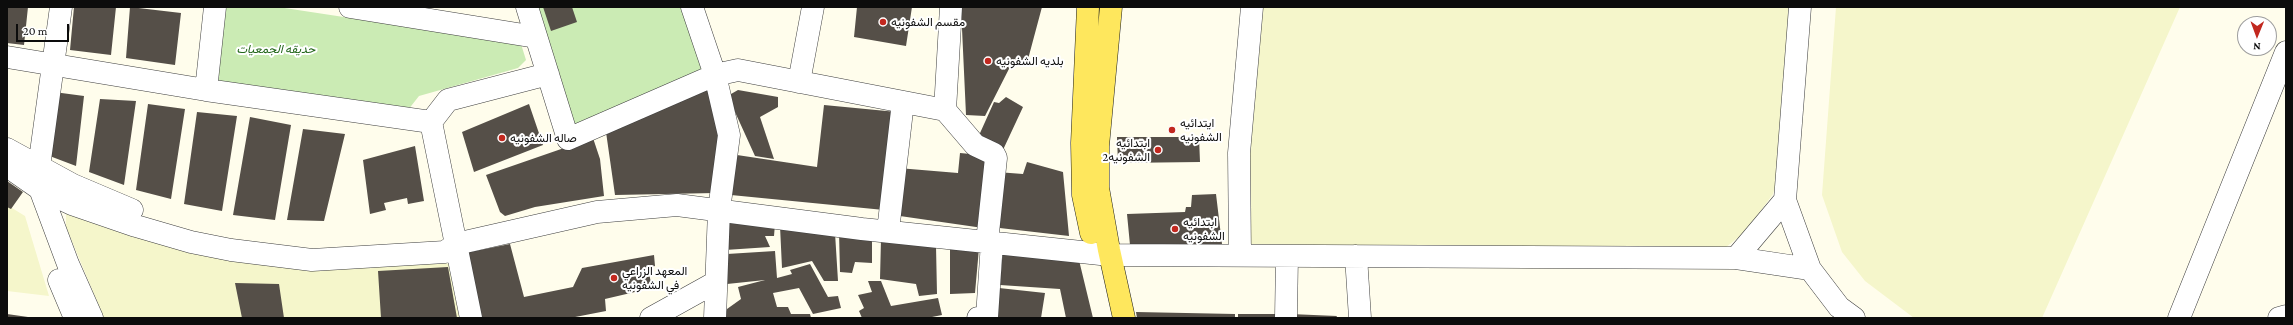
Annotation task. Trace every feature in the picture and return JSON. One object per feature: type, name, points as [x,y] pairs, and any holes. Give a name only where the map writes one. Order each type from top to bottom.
[{"type":"main road","points":[[1088,7],[1082,143],[1083,195],[1124,318]]},
{"type":"main road","points":[[1110,318],[1098,188],[1099,139],[1111,7]]},
{"type":"street","points":[[39,167],[61,7]]},
{"type":"street","points":[[206,90],[215,7]]},
{"type":"street","points":[[350,7],[536,37]]},
{"type":"street","points":[[527,7],[568,139],[715,75],[738,70],[944,110],[975,145],[994,154],[996,158],[989,242],[988,317],[980,318]]},
{"type":"street","points":[[692,7],[715,75],[729,135],[719,210],[714,318]]},
{"type":"street","points":[[799,82],[813,7]]},
{"type":"street","points":[[944,110],[951,7]]},
{"type":"street","points":[[1240,255],[1239,153],[1252,7]]},
{"type":"street","points":[[1800,7],[1785,200],[1810,269],[1839,307],[1854,318]]},
{"type":"street","points":[[2179,318],[2286,52]]},
{"type":"street","points":[[7,57],[206,90],[431,122]]},
{"type":"street","points":[[471,318],[431,122],[448,100],[548,74]]},
{"type":"street","points":[[888,232],[903,102]]},
{"type":"street","points":[[7,149],[73,185],[126,208],[164,221],[199,229],[245,237],[321,245],[441,238],[456,244]]},
{"type":"street","points":[[7,166],[40,189],[72,204],[150,230],[231,250],[312,260],[445,252],[456,244],[597,212],[677,205],[888,232],[1103,254],[1736,258],[1810,269]]},
{"type":"street","points":[[40,189],[53,267],[75,318]]},
{"type":"street","points":[[40,189],[68,264],[92,318]]},
{"type":"street","points":[[1736,258],[1785,200]]},
{"type":"street","points":[[1286,318],[1287,256]]},
{"type":"street","points":[[1356,256],[1360,318]]},
{"type":"street","points":[[651,318],[716,282]]},
{"type":"street","points":[[2279,318],[2286,316]]},
{"type":"green space","name":"حديقه الجمعيات","points":[[227,7],[278,7],[521,44],[526,60],[518,68],[419,96],[408,110],[227,85],[218,80],[224,14]]},
{"type":"green space","points":[[534,7],[681,7],[703,73],[573,130]]},
{"type":"green space","points":[[1261,7],[1790,7],[1779,172],[1773,194],[1746,231],[1725,248],[1247,249],[1251,112]]},
{"type":"green space","points":[[1836,7],[2180,7],[2042,318],[1914,318],[1865,281],[1842,252],[1822,195]]},
{"type":"green space","points":[[7,205],[25,216],[49,296],[7,291]]},
{"type":"green space","points":[[72,212],[135,232],[451,264],[463,318],[104,318],[66,227],[66,214]]},
{"type":"building","points":[[7,7],[28,7],[24,45],[7,43]]},
{"type":"building","points":[[74,7],[116,7],[111,55],[70,50]]},
{"type":"building","points":[[130,7],[181,13],[175,65],[126,58]]},
{"type":"building","points":[[543,7],[572,7],[577,22],[551,31]]},
{"type":"building","name":"مقسم الشفونيه","points":[[857,7],[912,7],[906,46],[854,37]]},
{"type":"building","name":"بلديه الشفونيه","points":[[961,7],[1042,7],[1027,63],[1014,59],[985,116],[966,115]]},
{"type":"building","points":[[711,87],[720,123],[715,193],[615,195],[606,132]]},
{"type":"building","points":[[738,90],[778,97],[778,107],[760,117],[774,159],[755,156],[730,101],[731,94]]},
{"type":"building","points":[[54,92],[84,96],[76,166],[47,155]]},
{"type":"building","points":[[1006,97],[1023,107],[1002,152],[976,142],[994,102],[999,103]]},
{"type":"building","points":[[100,99],[136,101],[124,185],[89,172]]},
{"type":"building","points":[[148,104],[185,109],[171,199],[136,190]]},
{"type":"building","name":"صاله الشفونيه","points":[[529,104],[543,145],[474,172],[462,132]]},
{"type":"building","points":[[824,105],[897,112],[884,210],[731,195],[737,155],[817,167]]},
{"type":"building","points":[[197,112],[237,116],[222,211],[184,204]]},
{"type":"building","points":[[250,117],[291,125],[275,220],[233,215]]},
{"type":"building","points":[[303,129],[345,134],[324,221],[287,220]]},
{"type":"building","name":"ابتدائيه الشفونيه2","points":[[1117,137],[1199,137],[1200,162],[1118,163]]},
{"type":"building","points":[[593,138],[600,159],[604,196],[535,207],[505,216],[500,212],[486,175]]},
{"type":"building","points":[[415,146],[424,201],[408,204],[407,198],[384,203],[386,210],[370,214],[363,160]]},
{"type":"building","points":[[960,153],[992,156],[983,228],[893,215],[898,168],[958,173]]},
{"type":"building","points":[[1027,162],[1063,172],[1069,236],[991,227],[997,172],[1023,174]]},
{"type":"building","points":[[7,181],[23,192],[11,209],[7,207]]},
{"type":"building","name":"ابتدائيه الشفونيه","points":[[1216,194],[1222,244],[1130,245],[1127,214],[1185,212],[1186,207],[1191,207],[1192,195]]},
{"type":"building","points":[[725,218],[775,224],[774,236],[765,236],[770,247],[725,250]]},
{"type":"building","points":[[780,226],[835,233],[838,281],[824,281],[812,261],[782,268]]},
{"type":"building","points":[[839,232],[872,237],[872,263],[855,262],[852,273],[840,272]]},
{"type":"building","points":[[881,239],[936,246],[937,294],[919,296],[916,284],[880,279]]},
{"type":"building","name":"المعهد الزراعي في الشفونيه","points":[[510,244],[524,297],[573,287],[582,268],[654,255],[655,266],[648,268],[652,288],[605,299],[606,311],[570,318],[481,318],[465,253]]},
{"type":"building","points":[[979,248],[975,293],[950,294],[950,249]]},
{"type":"building","points":[[1003,248],[1078,256],[1093,318],[1066,318],[1060,289],[1000,285]]},
{"type":"building","points":[[775,251],[777,278],[792,274],[790,270],[810,264],[828,297],[838,296],[841,308],[813,314],[799,288],[773,293],[777,307],[788,307],[791,314],[810,314],[811,318],[722,318],[727,309],[741,299],[738,287],[765,280],[727,284],[727,254]]},
{"type":"building","points":[[448,267],[457,318],[381,318],[378,271]]},
{"type":"building","points":[[868,281],[881,281],[891,306],[938,298],[942,315],[927,318],[862,318],[859,311],[864,308],[858,295],[872,292]]},
{"type":"building","points":[[235,283],[279,284],[284,318],[242,318]]},
{"type":"building","points":[[999,288],[1045,293],[1041,318],[995,318]]},
{"type":"building","points":[[1136,312],[1235,314],[1235,318],[1137,318]]},
{"type":"building","points":[[7,314],[28,317],[28,318],[7,318]]},
{"type":"building","points":[[1238,314],[1277,314],[1277,318],[1238,318]]},
{"type":"building","points":[[1290,314],[1337,316],[1336,318],[1290,318]]},
{"type":"place","name":"مقسم الشفونيه","points":[[883,22]]},
{"type":"place","name":"بلديه الشفونيه","points":[[988,61]]},
{"type":"place","name":"ايتدائيه الشفونيه","points":[[1172,130]]},
{"type":"place","name":"صاله الشفونيه","points":[[502,138]]},
{"type":"place","name":"ابتدائيه الشفونيه2","points":[[1158,150]]},
{"type":"place","name":"ابتدائيه الشفونيه","points":[[1175,229]]},
{"type":"place","name":"المعهد الزراعي في الشفونيه","points":[[614,278]]}]
